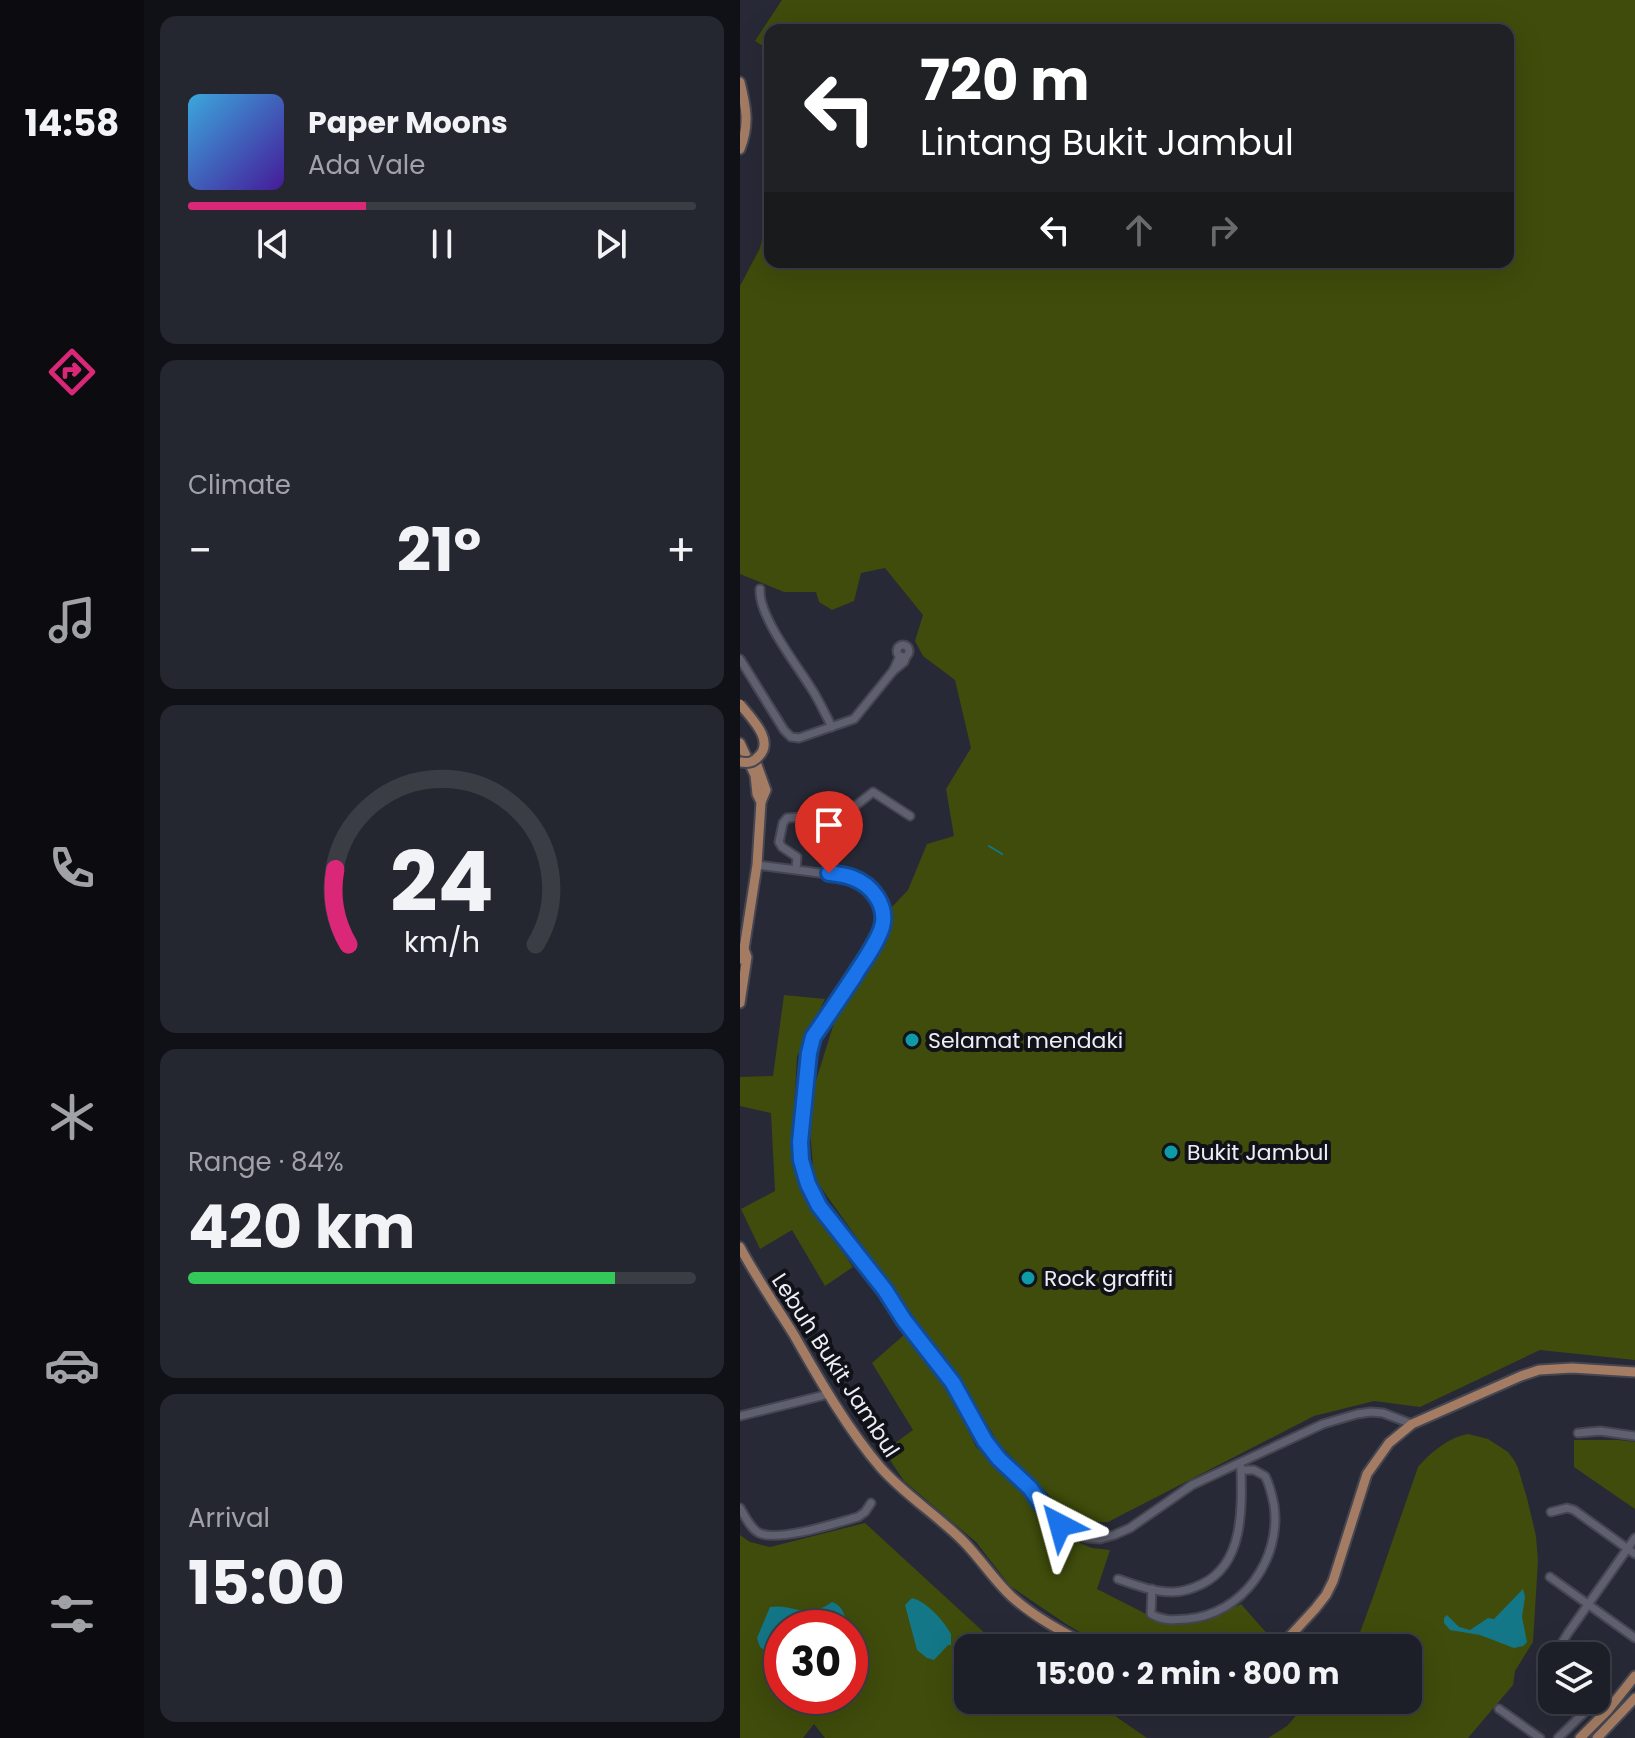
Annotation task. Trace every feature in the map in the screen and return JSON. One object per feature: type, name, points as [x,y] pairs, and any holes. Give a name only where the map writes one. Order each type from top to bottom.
[{"type":"main road","points":[[740,82],[747,107],[740,149]]},
{"type":"main road","points":[[740,704],[758,727],[765,743],[758,758],[749,763],[740,762]]},
{"type":"main road","points":[[740,733],[756,760],[766,790],[761,802],[757,865],[742,954],[747,957],[740,1003]]},
{"type":"main road","points":[[740,743],[755,775],[761,802]]},
{"type":"main road","name":"Lebuh Bukit Jambul","points":[[740,1247],[829,1394],[881,1469],[968,1545],[1012,1597],[1069,1634]]},
{"type":"main road","points":[[1291,1634],[1326,1595],[1333,1581],[1373,1464],[1389,1443],[1412,1424],[1539,1370],[1572,1368],[1635,1372]]},
{"type":"main road","points":[[1610,1707],[1635,1676]]},
{"type":"main road","points":[[1597,1738],[1635,1699],[1635,1690]]},
{"type":"main road","points":[[1610,1709],[1635,1699]]},
{"type":"main road","points":[[1619,1717],[1635,1711]]},
{"type":"main road","points":[[1580,1738],[1604,1714]]},
{"type":"street","points":[[760,589],[760,597],[775,632],[813,690],[832,727]]},
{"type":"street","points":[[740,659],[784,730],[791,737],[799,738],[850,722],[858,716],[893,671],[904,662],[903,656]]},
{"type":"street","points":[[796,869],[797,857],[779,842],[787,818],[835,815],[849,811],[873,792],[910,816]]},
{"type":"street","points":[[757,865],[851,877],[864,884],[878,899],[884,917],[878,936],[813,1037],[805,1080],[801,1160],[819,1206],[953,1383],[985,1441],[1060,1525],[1073,1534],[1100,1539],[1130,1528],[1192,1485],[1241,1467],[1323,1424],[1357,1414],[1383,1413],[1412,1424]]},
{"type":"street","points":[[740,1416],[829,1394]]},
{"type":"street","points":[[1578,1433],[1600,1431],[1635,1436]]},
{"type":"street","points":[[1118,1579],[1171,1592],[1189,1590],[1209,1581],[1228,1562],[1237,1538],[1241,1511],[1241,1467]]},
{"type":"street","points":[[1152,1589],[1151,1614],[1167,1621],[1195,1619],[1239,1598],[1259,1575],[1273,1538],[1275,1512],[1272,1493],[1265,1476],[1241,1467]]},
{"type":"street","points":[[740,1508],[752,1527],[760,1533],[784,1536],[858,1517],[871,1503]]},
{"type":"street","points":[[1551,1512],[1567,1508],[1574,1510],[1635,1554]]},
{"type":"street","points":[[1563,1642],[1635,1538]]},
{"type":"street","points":[[1550,1577],[1635,1638]]},
{"type":"street","points":[[1499,1709],[1540,1738]]},
{"type":"street","points":[[1558,1738],[1583,1714]]},
{"type":"green space","points":[[782,0],[1635,0],[1635,1360],[1540,1350],[1420,1407],[1374,1401],[1314,1416],[1108,1522],[1070,1522],[1047,1493],[999,1444],[968,1393],[814,1178],[808,1106],[834,1023],[882,949],[892,907],[908,890],[927,844],[954,836],[946,789],[971,748],[955,680],[923,656],[915,641],[923,615],[885,568],[861,573],[854,601],[832,610],[819,602],[816,592],[784,592],[740,574],[740,286],[760,248],[764,232],[764,268],[1514,268],[1514,24],[766,24]]},
{"type":"green space","points":[[764,27],[764,46],[755,41]]},
{"type":"green space","points":[[784,995],[825,999],[797,1057],[791,1160],[802,1191],[853,1267],[825,1286],[792,1230],[760,1249],[741,1209],[775,1191],[771,1113],[740,1106],[740,1077],[773,1076]]},
{"type":"green space","points":[[905,1334],[951,1393],[976,1447],[1020,1488],[1057,1533],[1092,1548],[1110,1550],[1097,1589],[1166,1624],[1207,1621],[1241,1604],[1267,1634],[1083,1634],[1010,1586],[976,1542],[904,1481],[884,1451],[913,1430],[872,1363]]},
{"type":"green space","points":[[1468,1434],[1488,1439],[1508,1452],[1518,1468],[1527,1498],[1538,1561],[1533,1642],[1515,1671],[1513,1685],[1468,1738],[1268,1738],[1287,1726],[1298,1714],[1422,1714],[1422,1634],[1359,1634],[1418,1467],[1440,1446]]},
{"type":"green space","points":[[1574,1440],[1635,1442],[1635,1509],[1574,1467]]},
{"type":"green space","points":[[865,1523],[986,1634],[954,1634],[954,1714],[1112,1714],[1147,1738],[825,1738],[814,1724],[803,1738],[740,1738],[740,1535],[750,1542],[770,1547]]},
{"type":"water","points":[[1523,1589],[1522,1617],[1527,1642],[1523,1646],[1514,1648],[1480,1635],[1450,1630],[1444,1623],[1447,1615],[1459,1627],[1470,1630],[1488,1618],[1494,1619]]},
{"type":"water","points":[[912,1598],[934,1612],[951,1634],[951,1645],[934,1660],[917,1650],[905,1605]]},
{"type":"water","points":[[832,1602],[842,1610],[815,1610]]},
{"type":"water","points":[[770,1607],[802,1610],[769,1610]]},
{"type":"water","points":[[764,1621],[764,1650],[757,1638]]},
{"type":"waterway","points":[[989,846],[1002,854]]},
{"type":"place","name":"Selamat mendaki","points":[[912,1040]]},
{"type":"place","name":"Bukit Jambul","points":[[1171,1152]]},
{"type":"place","name":"Rock graffiti","points":[[1028,1278]]},
{"type":"route","points":[[829,873],[851,877],[864,884],[878,899],[884,917],[869,953],[813,1037],[800,1142],[808,1184],[819,1206],[953,1383],[985,1441],[1060,1525]]}]
